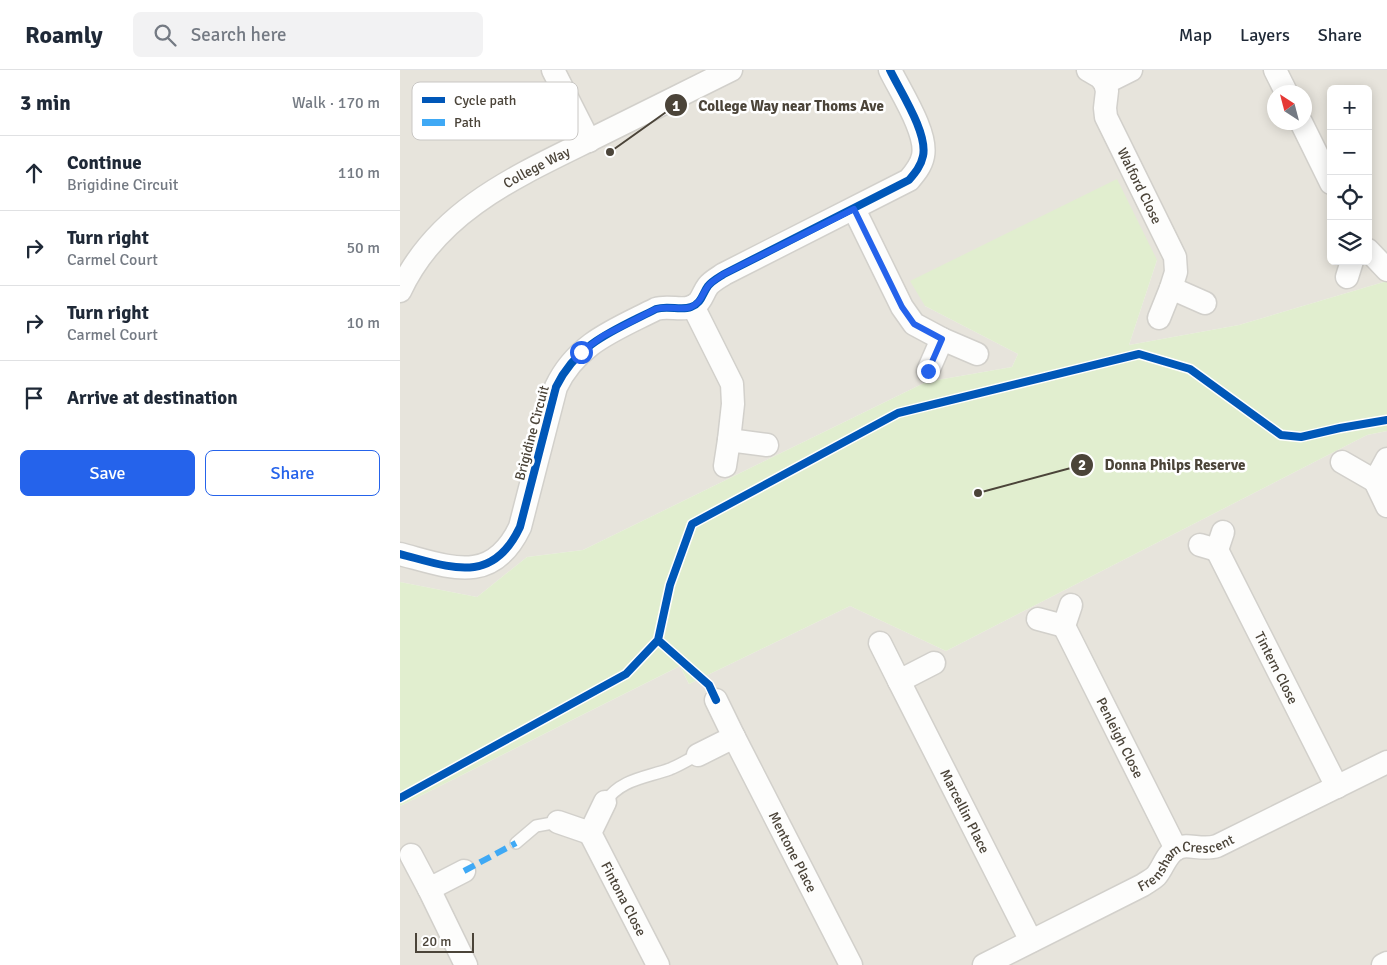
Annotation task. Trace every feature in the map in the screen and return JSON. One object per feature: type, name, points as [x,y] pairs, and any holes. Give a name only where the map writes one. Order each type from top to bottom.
[{"type":"street","points":[[553,70],[559,82]]},
{"type":"street","name":"College Way","points":[[400,291],[414,266],[434,238],[465,210],[502,186],[731,70]]},
{"type":"street","points":[[725,466],[733,404],[732,384],[693,306],[702,299],[709,284],[724,274],[909,180],[917,170],[923,156],[924,146],[917,124],[890,70]]},
{"type":"street","points":[[1097,77],[1131,70]]},
{"type":"street","points":[[1274,70],[1282,85]]},
{"type":"street","name":"Walford Close","points":[[1097,77],[1106,91],[1104,108],[1106,117],[1175,258],[1176,272],[1159,318]]},
{"type":"street","points":[[578,121],[588,141]]},
{"type":"street","points":[[1305,130],[1327,175]]},
{"type":"street","points":[[854,209],[905,312],[914,324],[976,354]]},
{"type":"street","points":[[1372,254],[1387,270]]},
{"type":"street","points":[[1170,288],[1205,303]]},
{"type":"street","name":"Brigidine Circuit","points":[[400,554],[464,569],[488,562],[500,555],[515,538],[520,527],[552,400],[562,374],[581,352],[597,339],[664,306],[682,308],[693,306]]},
{"type":"street","points":[[928,371],[942,339]]},
{"type":"street","points":[[729,440],[766,445]]},
{"type":"street","points":[[1375,481],[1387,459]]},
{"type":"street","points":[[1342,462],[1375,481],[1387,506]]},
{"type":"street","name":"Tintern Close","points":[[1213,542],[1337,787]]},
{"type":"street","points":[[1038,619],[1064,626],[1071,605]]},
{"type":"street","name":"Penleigh Close","points":[[1064,626],[1176,849]]},
{"type":"street","name":"Marcellin Place","points":[[880,643],[1031,941]]},
{"type":"street","points":[[899,681],[934,663]]},
{"type":"street","name":"Mentone Place","points":[[716,700],[850,965]]},
{"type":"street","points":[[698,755],[734,737]]},
{"type":"street","name":"Frensham Crescent","points":[[984,965],[1150,881],[1160,870],[1168,856],[1176,849],[1186,846],[1205,849],[1217,846],[1387,762]]},
{"type":"street","points":[[558,822],[590,833],[605,802]]},
{"type":"street","name":"Fintona Close","points":[[590,833],[658,965]]},
{"type":"street","points":[[411,856],[429,888],[466,965]]},
{"type":"street","points":[[429,888],[464,871]]},
{"type":"street","points":[[1383,965],[1387,963]]},
{"type":"lane","points":[[605,802],[618,788],[654,773],[675,767],[698,755]]},
{"type":"lane","points":[[516,842],[536,826],[558,822]]},
{"type":"shaded area","points":[[400,70],[1387,70],[1387,281],[1239,325],[1129,345],[1157,260],[925,306],[1018,354],[1012,367],[926,382],[583,550],[527,557],[477,597],[400,582]]},
{"type":"shaded area","points":[[1387,431],[1387,965],[400,965],[400,806],[680,666],[689,684],[850,606],[946,651],[1367,435]]},
{"type":"green space","points":[[1117,179],[1157,260],[1129,345],[1239,325],[1387,281],[1387,431],[1367,435],[946,651],[850,606],[689,684],[680,666],[400,806],[400,582],[477,597],[527,557],[583,550],[926,382],[1012,367],[1018,354],[925,306],[910,281]]},
{"type":"marked path","points":[[464,871],[516,843]]},
{"type":"cycle path","points":[[400,554],[436,564],[468,568],[483,565],[496,558],[509,546],[520,527],[556,387],[575,359],[598,339],[656,309],[687,308],[695,305],[700,301],[710,284],[724,274],[909,180],[921,163],[923,147],[917,124],[890,70]]},
{"type":"cycle path","points":[[400,798],[626,674],[658,640],[670,585],[692,524],[898,413],[1139,354],[1190,369],[1281,435],[1301,437],[1387,420]]},
{"type":"cycle path","points":[[658,640],[709,685],[716,700]]},
{"type":"place","name":"College Way near Thoms Ave","points":[[610,152]]},
{"type":"place","name":"Donna Philps Reserve","points":[[978,493]]},
{"type":"route","points":[[581,352],[603,336],[656,309],[664,306],[682,308],[693,306],[702,299],[709,284],[724,274],[854,209],[908,316],[914,324],[942,339],[928,371]]}]
